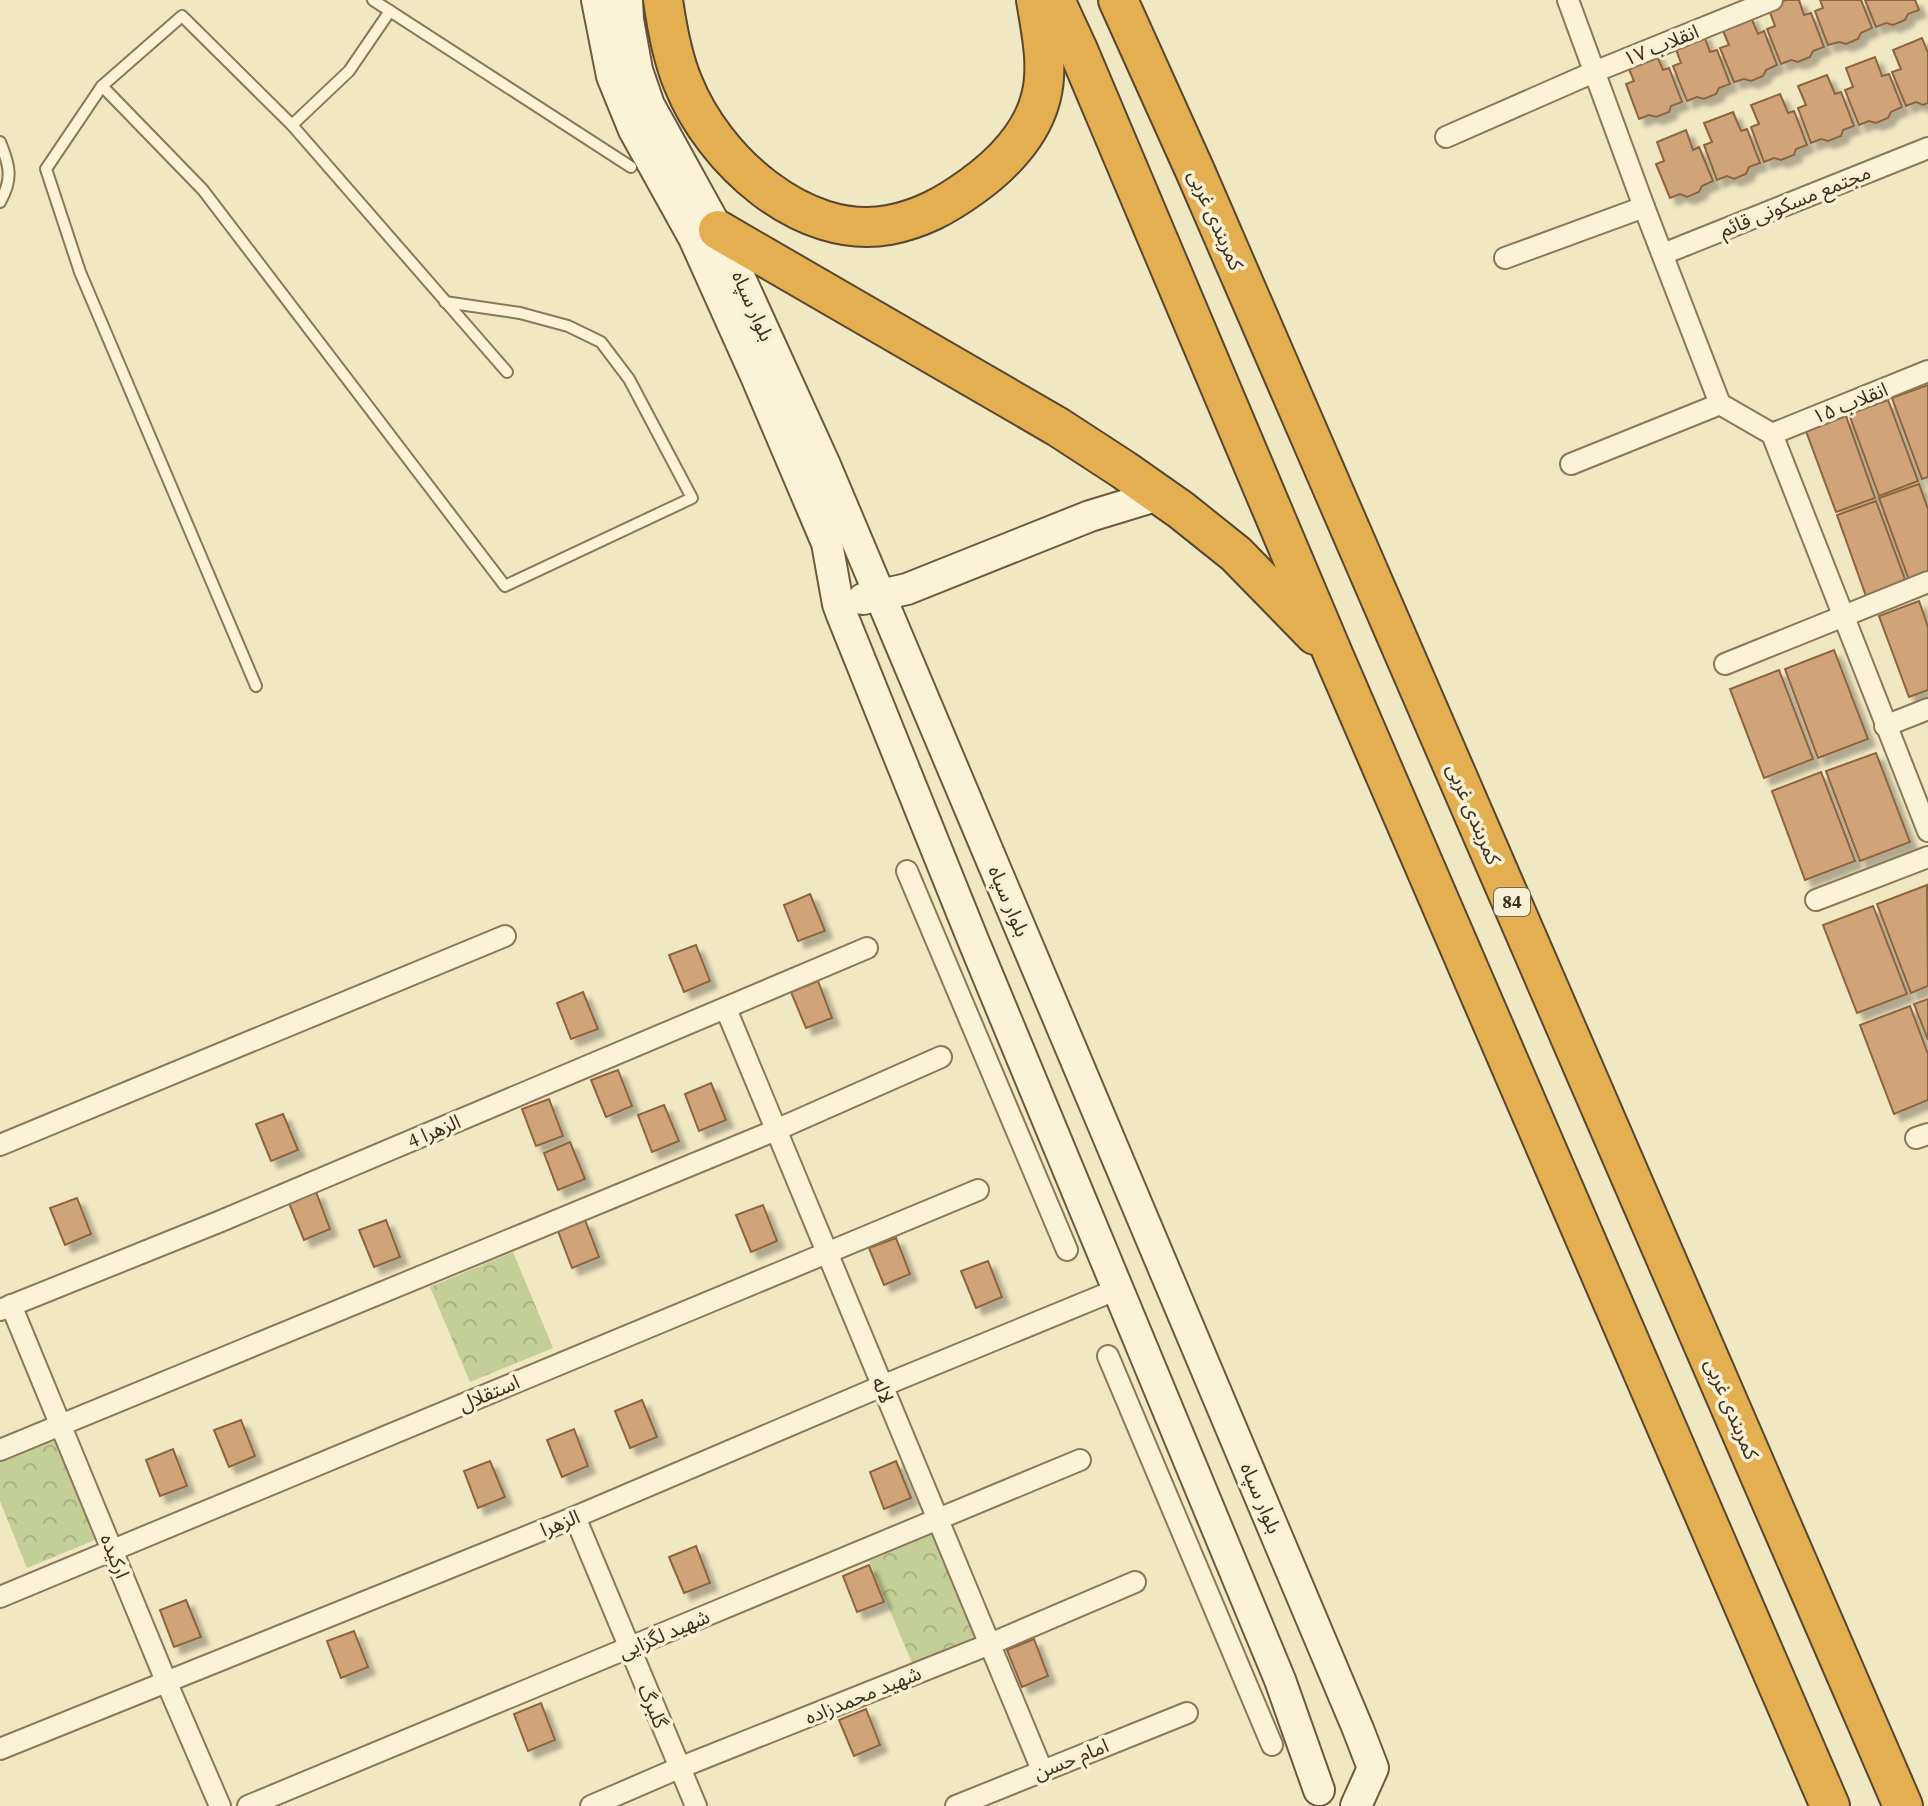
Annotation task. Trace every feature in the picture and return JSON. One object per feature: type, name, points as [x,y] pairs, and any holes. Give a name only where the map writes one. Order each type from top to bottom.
[{"type":"highway","points":[[663,0],[672,49],[683,83],[700,117],[733,162],[778,197],[799,209],[826,221],[860,227],[887,226],[947,205],[1004,159],[1023,137],[1035,117],[1042,95],[1043,52],[1036,0]]},
{"type":"highway","points":[[1055,0],[1333,654],[1830,1806]]},
{"type":"highway","name":"کمربندی غربی","points":[[1118,0],[1202,187],[1903,1806]]},
{"type":"highway","points":[[700,214],[1058,427],[1159,495],[1236,554],[1333,654]]},
{"type":"main road","name":"بلوار سپاه","points":[[597,0],[612,76],[634,130],[700,214]]},
{"type":"main road","name":"بلوار سپاه","points":[[627,0],[637,70],[649,105],[825,465],[1373,1768]]},
{"type":"main road","name":"بلوار سپاه","points":[[700,214],[694,238],[827,543],[838,604],[967,925],[1280,1680],[1312,1798]]},
{"type":"main road","points":[[838,604],[907,589],[1090,516],[1159,495]]},
{"type":"main road","points":[[1312,1798],[1373,1768]]},
{"type":"main road","points":[[1356,1806],[1373,1768]]},
{"type":"street","points":[[1568,0],[1720,404],[1772,434],[1928,831]]},
{"type":"street","name":"انقلاب ۱۷","points":[[1446,137],[1594,72],[1772,0]]},
{"type":"street","name":"مجتمع مسکونی قائم","points":[[1663,254],[1928,148]]},
{"type":"street","points":[[1505,258],[1644,207]]},
{"type":"street","name":"انقلاب ۱۵","points":[[1772,434],[1928,371]]},
{"type":"street","points":[[1571,464],[1720,404]]},
{"type":"street","points":[[1725,664],[1928,582]]},
{"type":"street","points":[[1885,726],[1928,709]]},
{"type":"street","points":[[1816,900],[1928,857]]},
{"type":"street","points":[[907,871],[1067,1250]]},
{"type":"street","points":[[0,1145],[505,936]]},
{"type":"street","name":"الزهرا 4","points":[[6,1307],[235,1215],[867,948]]},
{"type":"street","name":"لاله","points":[[726,1009],[1042,1770]]},
{"type":"street","points":[[0,1450],[776,1130],[941,1057]]},
{"type":"street","points":[[1003,1099],[1034,1088]]},
{"type":"street","name":"استقلال","points":[[0,1597],[978,1190]]},
{"type":"street","name":"الزهرا","points":[[0,1749],[575,1517],[1118,1289]]},
{"type":"street","name":"ارکیده","points":[[6,1307],[61,1425],[220,1806]]},
{"type":"street","points":[[1108,1356],[1272,1745]]},
{"type":"street","name":"شهید لگزایی","points":[[248,1806],[1080,1460]]},
{"type":"street","name":"گلبرگ","points":[[575,1517],[696,1806]]},
{"type":"street","points":[[1189,1549],[1221,1537]]},
{"type":"street","name":"شهید محمدزاده","points":[[591,1806],[1135,1582]]},
{"type":"street","name":"امام حسن","points":[[956,1806],[1187,1713]]},
{"type":"lane","points":[[373,0],[631,167]]},
{"type":"lane","points":[[292,125],[349,71],[390,11]]},
{"type":"lane","points":[[256,686],[80,272],[46,169],[102,86],[182,16],[292,125],[507,372]]},
{"type":"lane","points":[[102,86],[203,190],[505,586],[692,498],[629,379],[601,342],[568,326],[520,313],[445,302]]},
{"type":"lane","points":[[0,142],[10,174],[0,202]]},
{"type":"green space","points":[[513,1252],[553,1348],[470,1382],[430,1287]]},
{"type":"green space","points":[[58,1435],[100,1538],[27,1568],[0,1501],[0,1459]]},
{"type":"green space","points":[[937,1532],[981,1634],[912,1663],[869,1561]]},
{"type":"building","points":[[1786,0],[1799,0],[1804,15],[1811,13],[1824,47],[1798,62],[1791,60],[1781,64],[1767,29],[1775,26],[1768,7]]},
{"type":"building","points":[[1820,0],[1861,0],[1872,28],[1846,44],[1828,45],[1815,11],[1823,8]]},
{"type":"building","points":[[1865,0],[1915,0],[1919,10],[1893,25],[1886,23],[1876,27]]},
{"type":"building","points":[[1750,15],[1758,34],[1764,31],[1777,65],[1751,81],[1744,79],[1734,82],[1720,48],[1729,45],[1721,26]]},
{"type":"building","points":[[1703,33],[1710,52],[1717,50],[1730,84],[1704,99],[1697,97],[1687,101],[1673,66],[1681,63],[1674,44]]},
{"type":"building","points":[[1922,38],[1928,53],[1928,103],[1923,105],[1916,102],[1906,106],[1892,72],[1901,69],[1893,50]]},
{"type":"building","points":[[1655,51],[1663,70],[1669,68],[1682,102],[1671,106],[1669,112],[1639,119],[1626,84],[1634,81],[1626,62]]},
{"type":"building","points":[[1875,57],[1882,76],[1889,74],[1902,107],[1891,112],[1888,118],[1859,125],[1845,90],[1853,87],[1846,68]]},
{"type":"building","points":[[1827,75],[1835,94],[1841,92],[1854,126],[1843,130],[1841,136],[1811,143],[1798,108],[1806,105],[1798,86]]},
{"type":"building","points":[[1780,94],[1788,113],[1794,111],[1807,145],[1796,149],[1794,155],[1764,162],[1751,127],[1759,124],[1751,105]]},
{"type":"building","points":[[1733,112],[1741,131],[1747,129],[1760,163],[1734,179],[1727,176],[1717,180],[1704,145],[1712,142],[1704,123]]},
{"type":"building","points":[[1686,130],[1693,150],[1699,147],[1713,181],[1687,197],[1680,194],[1670,198],[1656,164],[1664,161],[1657,142]]},
{"type":"building","points":[[1928,385],[1928,477],[1922,479],[1892,398]]},
{"type":"building","points":[[1888,400],[1918,481],[1879,496],[1849,414]]},
{"type":"building","points":[[1846,416],[1875,498],[1836,512],[1806,431]]},
{"type":"building","points":[[1919,484],[1928,509],[1928,572],[1909,580],[1879,498]]},
{"type":"building","points":[[1876,501],[1906,582],[1866,596],[1837,515]]},
{"type":"building","points":[[1919,601],[1928,627],[1928,690],[1909,697],[1879,616]]},
{"type":"building","points":[[1834,650],[1868,739],[1818,758],[1785,669]]},
{"type":"building","points":[[1779,670],[1813,759],[1764,778],[1730,689]]},
{"type":"building","points":[[1876,753],[1910,842],[1860,861],[1826,771]]},
{"type":"building","points":[[1821,772],[1855,861],[1805,880],[1772,791]]},
{"type":"building","points":[[1927,885],[1928,986],[1911,993],[1877,904]]},
{"type":"building","points":[[810,894],[825,931],[798,941],[784,905]]},
{"type":"building","points":[[1873,906],[1907,994],[1857,1013],[1823,925]]},
{"type":"building","points":[[696,945],[710,981],[684,992],[669,955]]},
{"type":"building","points":[[818,981],[832,1018],[806,1028],[791,992]]},
{"type":"building","points":[[583,992],[598,1029],[571,1039],[557,1003]]},
{"type":"building","points":[[1928,999],[1928,1040],[1914,1004]]},
{"type":"building","points":[[1910,1006],[1928,1054],[1928,1100],[1894,1114],[1860,1025]]},
{"type":"building","points":[[618,1070],[632,1106],[606,1117],[591,1080]]},
{"type":"building","points":[[711,1083],[726,1120],[699,1131],[685,1094]]},
{"type":"building","points":[[549,1099],[563,1136],[536,1146],[522,1109]]},
{"type":"building","points":[[664,1105],[679,1141],[652,1152],[638,1115]]},
{"type":"building","points":[[283,1114],[298,1150],[271,1161],[256,1124]]},
{"type":"building","points":[[570,1142],[585,1179],[558,1190],[544,1153]]},
{"type":"building","points":[[316,1192],[330,1229],[304,1240],[289,1203]]},
{"type":"building","points":[[77,1198],[91,1234],[65,1245],[50,1208]]},
{"type":"building","points":[[763,1205],[777,1241],[751,1252],[736,1215]]},
{"type":"building","points":[[386,1220],[400,1257],[374,1267],[359,1230]]},
{"type":"building","points":[[585,1220],[599,1257],[572,1268],[558,1231]]},
{"type":"building","points":[[896,1238],[910,1274],[884,1285],[869,1248]]},
{"type":"building","points":[[988,1261],[1002,1297],[976,1308],[961,1271]]},
{"type":"building","points":[[642,1400],[657,1437],[630,1448],[615,1411]]},
{"type":"building","points":[[241,1420],[255,1456],[229,1467],[214,1430]]},
{"type":"building","points":[[574,1429],[588,1466],[562,1477],[547,1440]]},
{"type":"building","points":[[173,1449],[187,1486],[160,1496],[146,1460]]},
{"type":"building","points":[[490,1461],[505,1497],[478,1508],[464,1471]]},
{"type":"building","points":[[896,1461],[911,1498],[884,1509],[870,1472]]},
{"type":"building","points":[[696,1546],[710,1583],[684,1593],[669,1557]]},
{"type":"building","points":[[869,1565],[884,1602],[857,1612],[843,1576]]},
{"type":"building","points":[[186,1600],[201,1637],[174,1647],[160,1610]]},
{"type":"building","points":[[354,1631],[368,1667],[341,1678],[327,1641]]},
{"type":"building","points":[[1034,1639],[1048,1676],[1022,1687],[1007,1650]]},
{"type":"building","points":[[541,1703],[555,1740],[528,1751],[514,1714]]},
{"type":"building","points":[[866,1709],[880,1745],[854,1756],[839,1720]]}]
